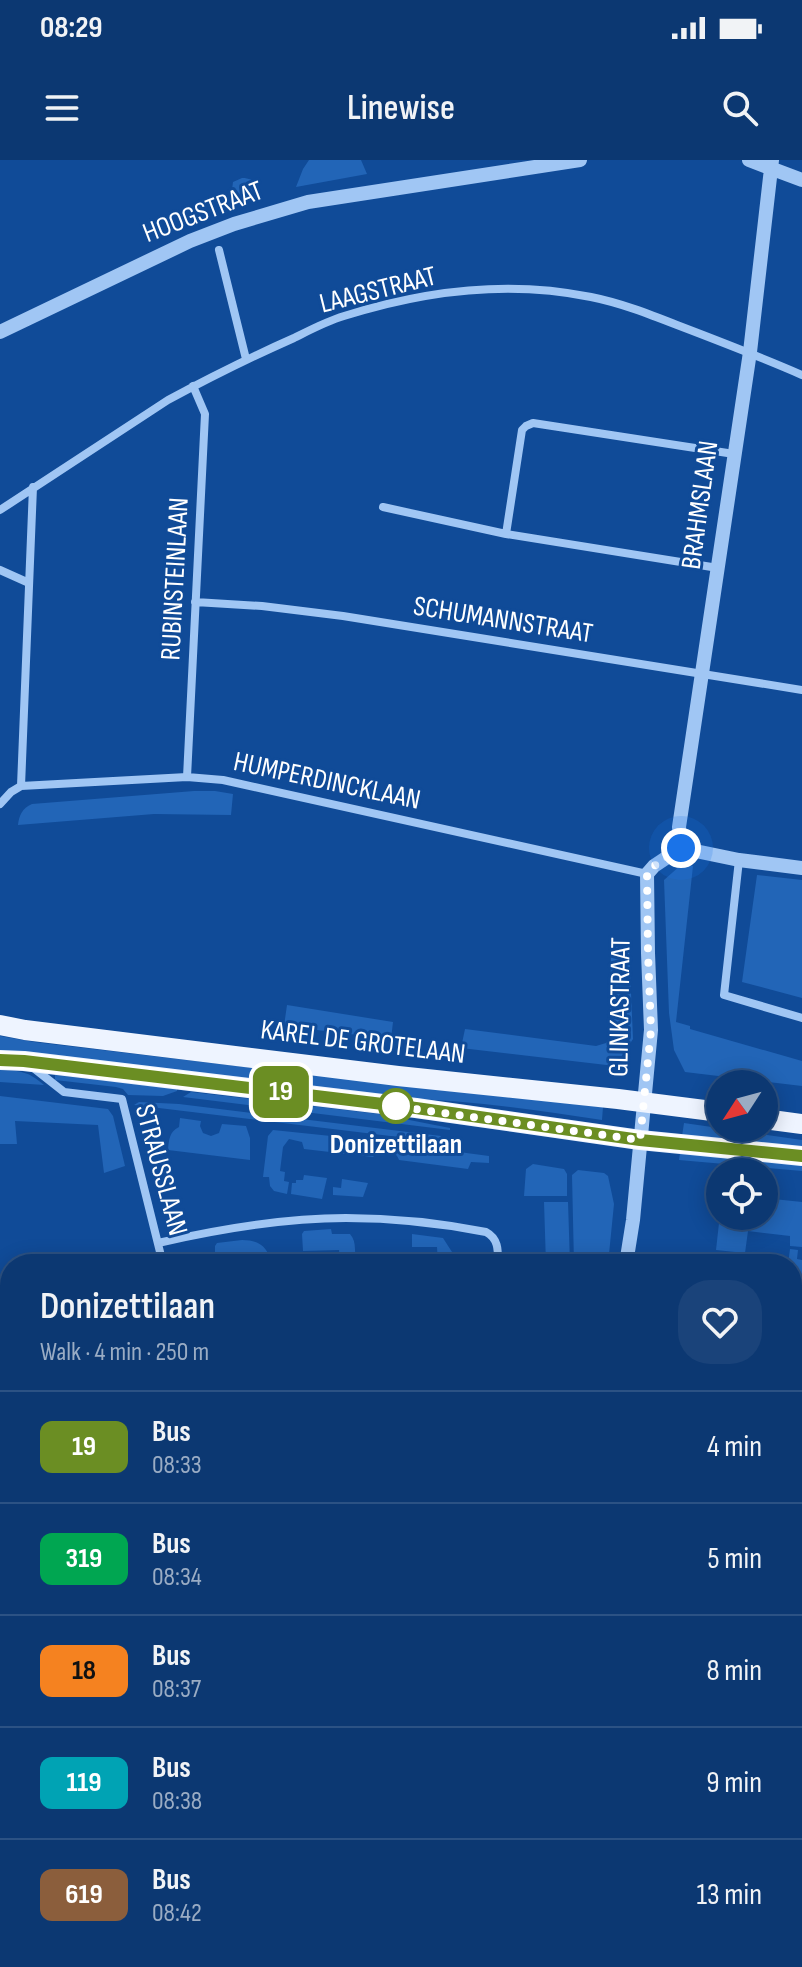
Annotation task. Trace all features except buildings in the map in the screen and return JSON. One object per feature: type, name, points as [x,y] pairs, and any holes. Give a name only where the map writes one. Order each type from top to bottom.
[{"type":"main road","name":"KAREL DE GROTELAAN","points":[[0,1025],[398,1076],[706,1110]]},
{"type":"main road","points":[[0,1060],[401,1106],[640,1140],[802,1156]]},
{"type":"main road","points":[[778,1121],[802,1124]]},
{"type":"street","name":"HOOGSTRAAT","points":[[0,332],[190,241],[308,202],[580,160]]},
{"type":"street","points":[[749,160],[771,165],[802,180]]},
{"type":"street","name":"BRAHMSLAAN","points":[[681,848],[679,827],[750,352],[771,165]]},
{"type":"street","points":[[219,250],[246,359]]},
{"type":"street","name":"LAAGSTRAAT","points":[[0,510],[168,400],[246,359],[342,316],[421,297],[472,290],[522,288],[589,296],[624,305],[802,375]]},
{"type":"street","name":"RUBINSTEINLAAN","points":[[187,777],[205,414],[193,386]]},
{"type":"street","points":[[506,534],[522,430],[533,423],[734,454]]},
{"type":"street","points":[[0,804],[21,786],[33,487]]},
{"type":"street","points":[[383,507],[506,534],[718,568]]},
{"type":"street","points":[[0,570],[29,583]]},
{"type":"street","name":"SCHUMANNSTRAAT","points":[[195,602],[343,616],[802,690]]},
{"type":"street","name":"HUMPERDINCKLAAN","points":[[21,786],[187,777],[223,780],[647,874]]},
{"type":"street","points":[[647,874],[681,848],[802,868]]},
{"type":"street","points":[[739,860],[724,995],[802,1018]]},
{"type":"street","name":"GLINKASTRAAT","points":[[640,1140],[651,1030],[647,874]]},
{"type":"street","name":"STRAUSSLAAN","points":[[24,1061],[64,1092],[122,1099],[161,1254]]},
{"type":"street","points":[[628,1254],[640,1140]]},
{"type":"street","points":[[158,1243],[219,1230],[344,1218],[441,1224],[486,1232],[497,1242],[498,1254]]},
{"type":"shaded area","points":[[309,160],[361,160],[367,174],[296,187]]},
{"type":"shaded area","points":[[242,178],[253,181],[262,196],[234,203],[233,182]]},
{"type":"shaded area","points":[[194,791],[233,794],[231,815],[154,814],[18,825],[22,813],[32,804]]},
{"type":"shaded area","points":[[681,865],[693,866],[676,1022],[690,1026],[690,1029],[802,1061],[802,1086],[778,1083],[778,1070],[706,1070],[706,1075],[685,1072],[674,1050],[669,1013],[664,880]]},
{"type":"shaded area","points":[[757,875],[802,880],[802,998],[742,982]]},
{"type":"shaded area","points":[[611,946],[629,947],[633,1039],[615,1066],[461,1048],[465,1029],[596,1046],[606,1043],[610,1036]]},
{"type":"shaded area","points":[[287,1005],[393,1022],[391,1039],[284,1026]]},
{"type":"shaded area","points":[[0,1036],[603,1107],[602,1120],[503,1106],[404,1099],[0,1053]]},
{"type":"shaded area","points":[[0,1070],[24,1073],[44,1085],[0,1082]]},
{"type":"shaded area","points":[[55,1075],[177,1091],[163,1096],[128,1095],[116,1087],[55,1080]]},
{"type":"shaded area","points":[[191,1092],[379,1114],[450,1130],[183,1097]]},
{"type":"shaded area","points":[[0,1096],[108,1109],[113,1116],[125,1166],[104,1173],[98,1125],[15,1121],[17,1144],[0,1144]]},
{"type":"shaded area","points":[[139,1102],[179,1104],[441,1136],[440,1142],[134,1105]]},
{"type":"shaded area","points":[[180,1118],[201,1121],[203,1133],[211,1136],[219,1133],[222,1124],[246,1126],[250,1138],[250,1160],[168,1150],[170,1137],[179,1127]]},
{"type":"shaded area","points":[[684,1123],[706,1126],[706,1138],[682,1136]]},
{"type":"shaded area","points":[[273,1130],[331,1136],[331,1141],[335,1143],[346,1143],[348,1138],[426,1147],[427,1154],[439,1156],[444,1150],[489,1156],[489,1163],[471,1162],[468,1169],[399,1160],[388,1151],[378,1151],[373,1157],[304,1149],[302,1142],[289,1139],[283,1147],[280,1171],[285,1172],[284,1181],[289,1182],[287,1194],[274,1191],[269,1177],[263,1177],[268,1136]]},
{"type":"shaded area","points":[[778,1137],[802,1140],[802,1147],[747,1142],[778,1142]]},
{"type":"shaded area","points":[[680,1153],[735,1158],[706,1158],[706,1162],[679,1160]]},
{"type":"shaded area","points":[[778,1162],[802,1164],[802,1171],[778,1169]]},
{"type":"shaded area","points":[[533,1164],[564,1169],[567,1174],[567,1196],[524,1196],[526,1169]]},
{"type":"shaded area","points":[[578,1170],[608,1176],[614,1204],[609,1254],[574,1254],[572,1175]]},
{"type":"shaded area","points":[[304,1175],[327,1178],[322,1199],[291,1194],[292,1183],[303,1180]]},
{"type":"shaded area","points":[[342,1179],[368,1183],[363,1197],[333,1195],[333,1187],[341,1188]]},
{"type":"shaded area","points":[[778,1199],[802,1202],[802,1247],[790,1246],[790,1236],[748,1231],[745,1253],[716,1250],[718,1230],[778,1230]]},
{"type":"shaded area","points":[[544,1202],[568,1202],[570,1254],[546,1254]]},
{"type":"shaded area","points":[[331,1229],[332,1234],[350,1234],[355,1254],[339,1254],[339,1250],[303,1251],[304,1231]]},
{"type":"shaded area","points":[[412,1234],[443,1238],[452,1254],[437,1254],[437,1247],[412,1247]]},
{"type":"shaded area","points":[[253,1241],[268,1254],[215,1253],[217,1243]]},
{"type":"bus line","name":"19","points":[[0,1060],[416,1108],[640,1140],[802,1156]]},
{"type":"place","name":"Donizettilaan","points":[[396,1106]]},
{"type":"route","points":[[396,1106],[385,1105],[640,1140],[651,1030],[647,874],[681,848]]}]
